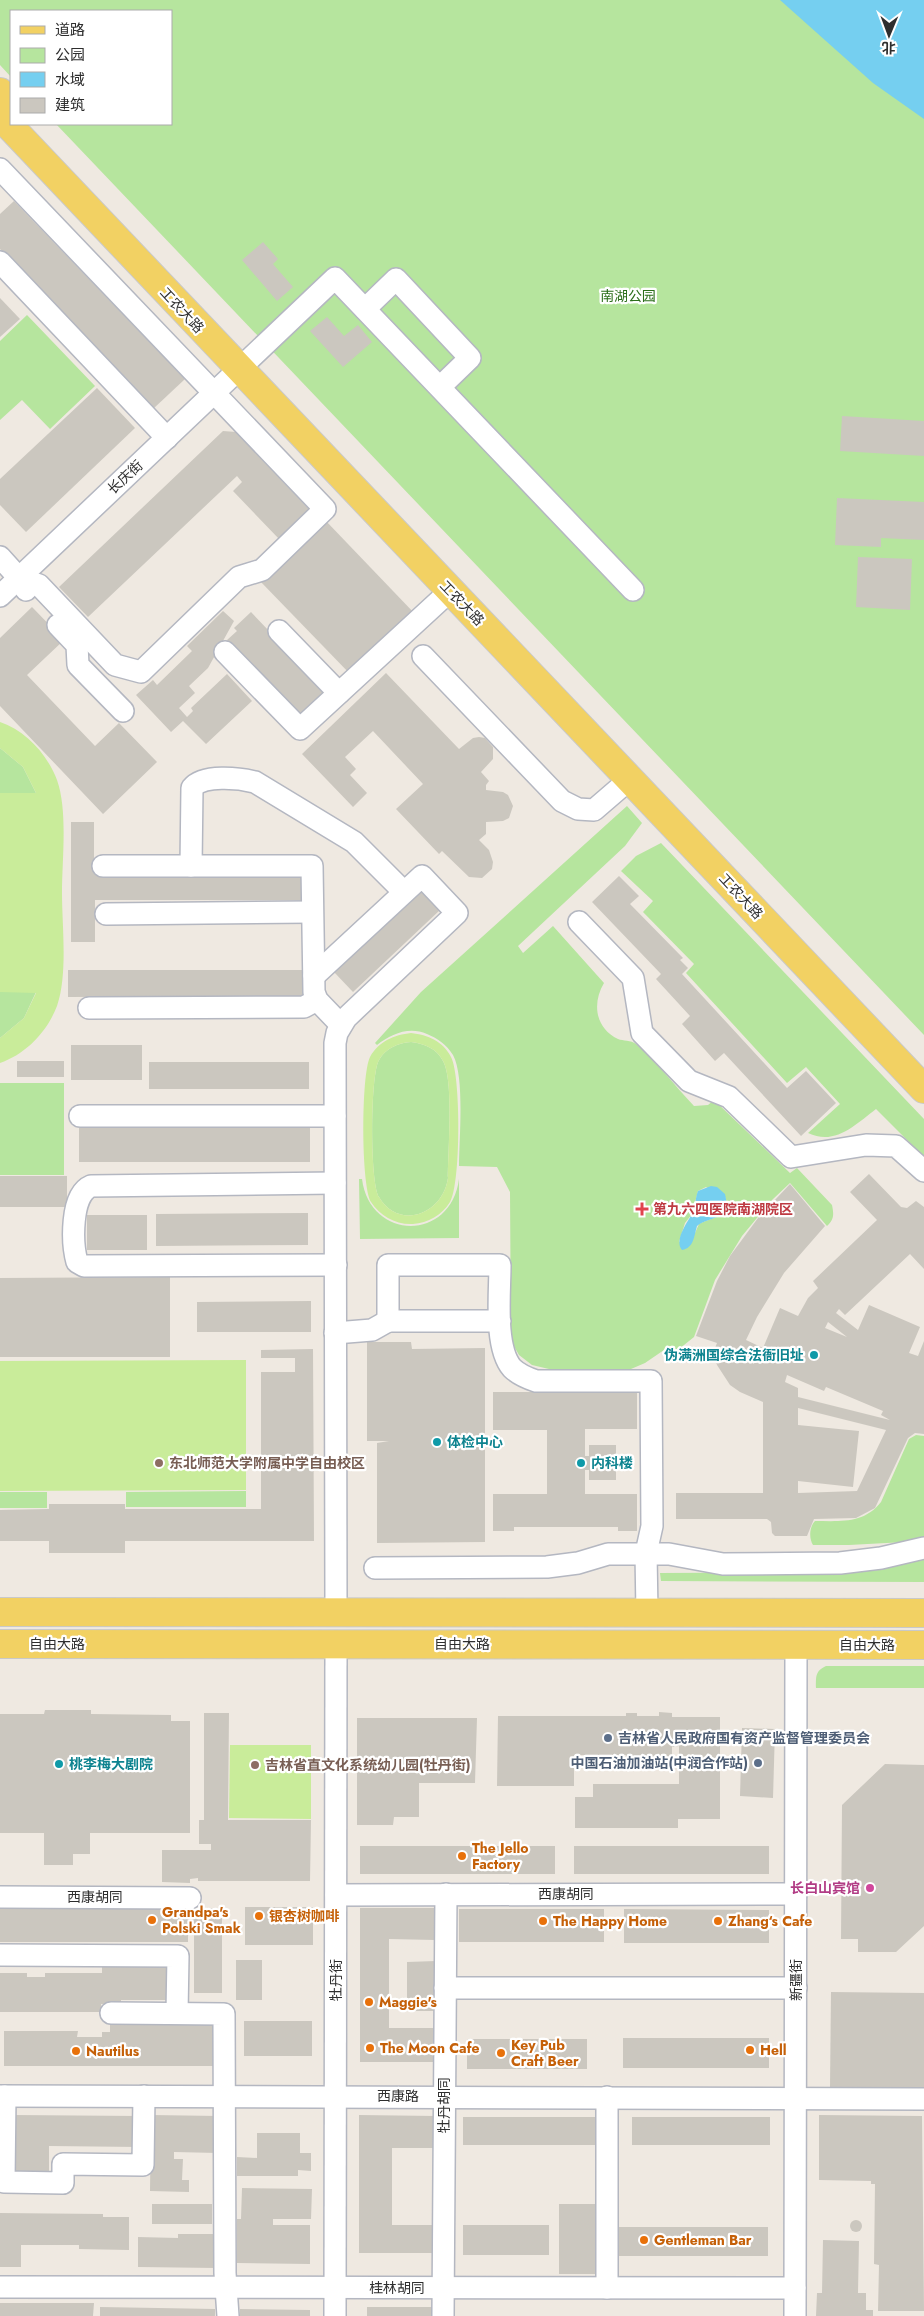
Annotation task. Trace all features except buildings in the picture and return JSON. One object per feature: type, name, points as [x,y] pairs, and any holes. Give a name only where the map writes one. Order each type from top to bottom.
[{"type":"main road","points":[[0,92],[10,103]]},
{"type":"main road","name":"工农大路","points":[[0,116],[245,364],[924,1063]]},
{"type":"main road","name":"工农大路","points":[[31,125],[450,591],[630,778],[924,1090]]},
{"type":"main road","points":[[0,1612],[924,1613]]},
{"type":"main road","name":"自由大路","points":[[0,1644],[924,1645]]},
{"type":"street","points":[[0,169],[193,373],[215,392],[325,510],[262,570],[239,577],[141,672],[116,665],[39,585],[19,578]]},
{"type":"street","points":[[0,262],[167,438]]},
{"type":"street","name":"长庆街","points":[[0,596],[335,278],[365,309]]},
{"type":"street","points":[[440,387],[470,358],[396,279],[365,309],[633,590]]},
{"type":"street","points":[[0,557],[19,578],[28,594],[77,644],[78,665],[123,711]]},
{"type":"street","points":[[225,652],[300,730],[450,591]]},
{"type":"street","points":[[279,631],[339,693]]},
{"type":"street","points":[[423,656],[562,801],[578,809],[594,810],[630,778]]},
{"type":"street","points":[[191,866],[192,788],[196,783],[204,780],[245,780],[255,782],[354,842],[404,892]]},
{"type":"street","points":[[103,866],[312,866],[314,992],[316,1000],[341,1025]]},
{"type":"street","points":[[314,976],[422,876],[457,913],[341,1025],[335,1043],[336,1612]]},
{"type":"street","points":[[106,914],[312,912]]},
{"type":"street","points":[[579,922],[633,978],[642,1032],[689,1081],[728,1097],[791,1156],[866,1146],[896,1146],[924,1171]]},
{"type":"street","points":[[89,1008],[304,1007],[316,1000]]},
{"type":"street","points":[[80,1116],[335,1116]]},
{"type":"street","points":[[336,1183],[91,1186],[85,1188],[77,1206],[74,1219],[75,1255],[77,1262],[84,1266],[336,1265]]},
{"type":"street","points":[[388,1321],[388,1265],[500,1265],[500,1321],[503,1348],[511,1366],[520,1375],[536,1381],[651,1381],[652,1526],[646,1553],[647,1613]]},
{"type":"street","points":[[335,1333],[372,1330],[388,1321],[500,1321]]},
{"type":"street","points":[[375,1568],[547,1567],[578,1563],[608,1554],[646,1553],[669,1554],[723,1564],[840,1563],[881,1558],[924,1548]]},
{"type":"street","name":"牡丹街","points":[[335,2316],[336,1644]]},
{"type":"street","name":"新疆街","points":[[795,2316],[796,1645]]},
{"type":"street","name":"牡丹胡同","points":[[443,2316],[446,1894]]},
{"type":"street","name":"西康胡同","points":[[336,1895],[796,1894]]},
{"type":"street","name":"西康胡同","points":[[0,1897],[190,1898]]},
{"type":"street","points":[[0,1955],[178,1956],[177,2013]]},
{"type":"street","points":[[445,1988],[796,1988]]},
{"type":"street","points":[[111,2013],[224,2014],[226,2287],[228,2316]]},
{"type":"street","points":[[3,2096],[2,2164],[4,2182],[63,2183],[63,2164],[143,2165],[144,2096]]},
{"type":"street","name":"西康路","points":[[3,2096],[607,2096],[924,2099]]},
{"type":"street","points":[[607,2096],[607,2288]]},
{"type":"street","name":"桂林胡同","points":[[0,2287],[795,2288]]},
{"type":"green space","name":"南湖公园","points":[[0,0],[924,0],[924,1035],[57,125],[172,125],[172,10],[10,10],[10,76],[0,65]]},
{"type":"green space","points":[[27,315],[95,386],[50,429],[22,400],[0,420],[0,341]]},
{"type":"green space","points":[[0,722],[27,737],[48,761],[57,780],[62,806],[64,835],[62,893],[64,950],[60,993],[57,1006],[48,1025],[27,1048],[0,1063],[0,1038],[24,1018],[36,993],[0,992],[0,793],[36,793],[23,767],[0,748]]},
{"type":"green space","points":[[0,748],[23,767],[36,793],[0,793]]},
{"type":"green space","points":[[627,806],[642,823],[625,846],[518,946],[523,953],[553,926],[604,983],[600,991],[597,1007],[600,1022],[604,1028],[618,1039],[636,1044],[659,1066],[694,1106],[708,1105],[714,1100],[790,1173],[797,1168],[832,1205],[833,1214],[831,1221],[827,1226],[790,1183],[772,1200],[742,1236],[715,1280],[694,1337],[679,1349],[664,1350],[645,1363],[631,1369],[549,1369],[532,1365],[519,1355],[511,1341],[510,1192],[497,1167],[459,1166],[460,1093],[457,1065],[453,1055],[438,1040],[414,1031],[400,1032],[377,1045],[375,1043],[421,992]],"holes":[[[706,1187],[726,1198],[726,1205],[722,1213],[699,1224],[695,1233],[679,1242],[685,1223],[692,1214],[698,1191]]]},
{"type":"green space","points":[[661,843],[924,1119],[924,1157],[876,1109],[852,1127],[836,1135],[827,1137],[808,1133],[840,1104],[806,1067],[787,1083],[686,973],[694,964],[643,912],[653,901],[621,871],[636,856]]},
{"type":"green space","points":[[0,992],[36,992],[24,1018],[0,1038]]},
{"type":"green space","points":[[411,1033],[429,1037],[448,1051],[454,1068],[458,1106],[458,1153],[454,1192],[450,1202],[443,1211],[424,1222],[413,1224],[389,1219],[371,1202],[365,1175],[363,1130],[365,1085],[370,1057],[382,1043],[393,1037]],"holes":[[[411,1042],[430,1047],[443,1061],[448,1084],[449,1135],[448,1178],[444,1191],[438,1201],[429,1209],[419,1214],[408,1215],[398,1213],[388,1207],[379,1197],[374,1172],[372,1129],[374,1086],[379,1060],[389,1049]]]},
{"type":"green space","points":[[411,1042],[430,1047],[443,1061],[448,1084],[450,1117],[448,1178],[444,1191],[438,1201],[429,1209],[419,1214],[408,1215],[398,1213],[388,1207],[379,1197],[374,1172],[372,1129],[374,1086],[379,1060],[385,1052],[393,1047]]},
{"type":"green space","points":[[0,1083],[64,1083],[64,1175],[0,1175]]},
{"type":"green space","points":[[359,1179],[362,1179],[368,1199],[379,1214],[394,1223],[410,1226],[427,1223],[442,1214],[453,1200],[459,1179],[459,1238],[360,1239]]},
{"type":"green space","points":[[246,1360],[246,1490],[0,1491],[0,1361]]},
{"type":"green space","points":[[916,1435],[924,1436],[924,1541],[813,1545],[810,1533],[815,1521],[842,1521],[859,1518],[874,1509],[881,1502],[909,1439]]},
{"type":"green space","points":[[246,1491],[246,1507],[126,1507],[126,1492]]},
{"type":"green space","points":[[0,1492],[47,1492],[47,1508],[0,1508]]},
{"type":"green space","points":[[924,1557],[924,1582],[661,1581],[660,1573],[853,1572],[879,1570]]},
{"type":"green space","points":[[826,1666],[924,1666],[924,1688],[816,1688],[818,1672]]},
{"type":"green space","points":[[230,1745],[311,1745],[311,1819],[229,1818]]},
{"type":"water","points":[[780,0],[924,0],[924,119],[873,83]]},
{"type":"water","points":[[711,1186],[717,1187],[725,1194],[726,1209],[719,1216],[697,1226],[691,1244],[682,1250],[679,1241],[680,1237],[693,1211],[698,1191]]},
{"type":"place","name":"第九六四医院南湖院区","points":[[642,1209]]},
{"type":"place","name":"伪满洲国综合法衙旧址","points":[[814,1355]]},
{"type":"place","name":"体检中心","points":[[437,1442]]},
{"type":"place","name":"东北师范大学附属中学自由校区","points":[[159,1463]]},
{"type":"place","name":"内科楼","points":[[581,1463]]},
{"type":"place","name":"吉林省人民政府国有资产监督管理委员会","points":[[608,1738]]},
{"type":"place","name":"中国石油加油站(中润合作站)","points":[[758,1763]]},
{"type":"place","name":"桃李梅大剧院","points":[[59,1764]]},
{"type":"place","name":"吉林省直文化系统幼儿园(牡丹街)","points":[[255,1765]]},
{"type":"place","name":"The Jello Factory","points":[[462,1856]]},
{"type":"place","name":"长白山宾馆","points":[[870,1888]]},
{"type":"place","name":"银杏树咖啡","points":[[259,1916]]},
{"type":"place","name":"Grandpa's Polski Smak","points":[[152,1920]]},
{"type":"place","name":"The Happy Home","points":[[543,1921]]},
{"type":"place","name":"Zhang‘s Cafe","points":[[718,1921]]},
{"type":"place","name":"Maggie's","points":[[369,2002]]},
{"type":"place","name":"The Moon Cafe","points":[[370,2048]]},
{"type":"place","name":"Hell","points":[[750,2050]]},
{"type":"place","name":"Nautilus","points":[[76,2051]]},
{"type":"place","name":"Key Pub Craft Beer","points":[[501,2053]]},
{"type":"place","name":"Gentleman Bar","points":[[644,2240]]}]
